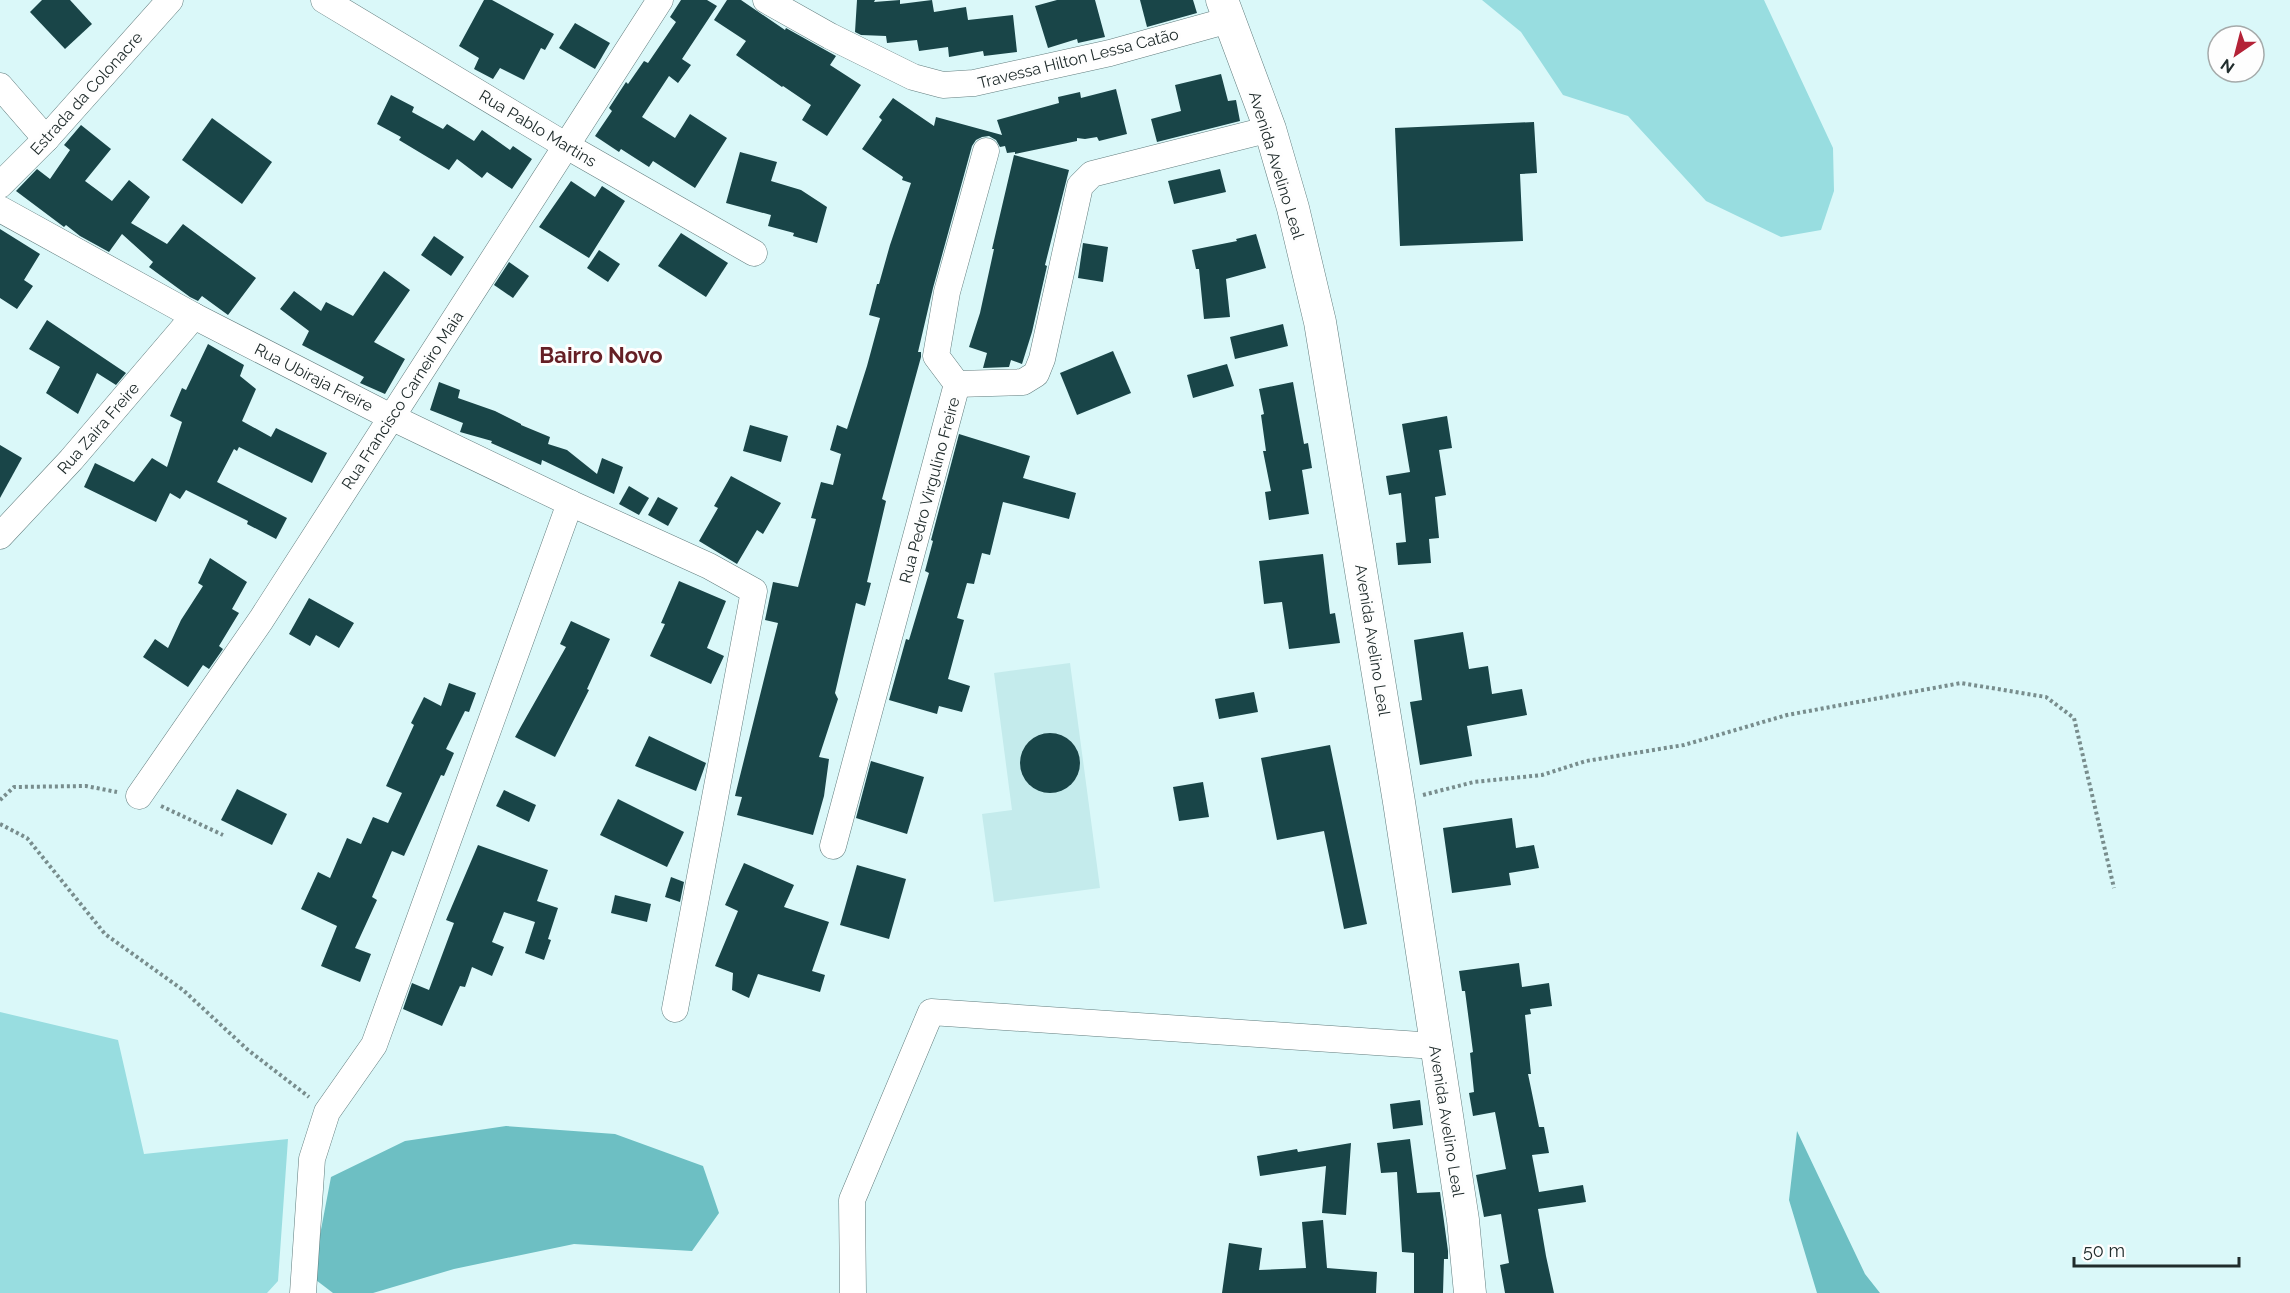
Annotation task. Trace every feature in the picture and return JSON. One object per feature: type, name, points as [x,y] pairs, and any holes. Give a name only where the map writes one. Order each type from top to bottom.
[{"type":"main road","name":"Avenida Avelino Leal","points":[[1226,10],[1270,129],[1293,208],[1320,322],[1399,802],[1463,1220],[1470,1293]]},
{"type":"street","name":"Estrada da Colonacre","points":[[0,185],[46,139],[170,0]]},
{"type":"street","name":"Rua Pablo Martins","points":[[324,0],[565,145],[754,253]]},
{"type":"street","name":"Rua Francisco Carneiro Maia","points":[[139,796],[261,620],[660,0]]},
{"type":"street","name":"Travessa Hilton Lessa Catão","points":[[766,0],[830,36],[913,77],[943,85],[974,84],[1110,53],[1226,10]]},
{"type":"street","points":[[0,86],[46,139]]},
{"type":"street","name":"Rua Pedro Virgulino Freire","points":[[833,846],[957,384],[1023,382],[1036,374],[1042,359],[1080,186],[1092,174],[1270,129]]},
{"type":"street","points":[[957,384],[936,356],[947,292],[986,151]]},
{"type":"street","name":"Rua Ubiraja Freire","points":[[0,209],[194,316],[392,417],[570,503],[709,566],[754,591],[675,1009]]},
{"type":"street","name":"Rua Zaira Freire","points":[[0,536],[71,460],[194,316]]},
{"type":"street","points":[[300,1290],[312,1159],[327,1112],[374,1046],[570,503]]},
{"type":"street","points":[[854,1293],[852,1200],[931,1012],[1435,1046]]},
{"type":"path","points":[[1399,802],[1474,782],[1542,775],[1586,761],[1684,745],[1787,715],[1961,683],[2046,697],[2074,718],[2114,888]]},
{"type":"path","points":[[0,800],[14,787],[86,786],[139,796],[223,835]]},
{"type":"path","points":[[0,824],[27,838],[105,934],[183,990],[248,1050],[327,1112]]},
{"type":"shaded area","points":[[1482,0],[1764,0],[1833,148],[1834,191],[1821,230],[1781,237],[1706,201],[1628,116],[1563,95],[1521,32]]},
{"type":"shaded area","points":[[1070,663],[1100,888],[994,902],[982,814],[1012,810],[994,673]]},
{"type":"shaded area","points":[[0,1012],[118,1040],[144,1154],[288,1139],[278,1281],[267,1293],[0,1293]]},
{"type":"shaded area","points":[[506,1126],[615,1134],[703,1166],[719,1213],[692,1251],[574,1244],[454,1269],[373,1293],[333,1293],[312,1277],[331,1177],[405,1141]]},
{"type":"shaded area","points":[[1797,1131],[1865,1274],[1880,1293],[1817,1293],[1789,1200]]},
{"type":"building","points":[[42,0],[70,0],[92,24],[65,49],[30,12]]},
{"type":"building","points":[[484,0],[492,0],[554,34],[545,50],[541,48],[524,80],[500,68],[493,79],[474,69],[479,58],[459,46]]},
{"type":"building","points":[[681,0],[707,0],[717,6],[682,59],[691,65],[678,83],[669,76],[642,117],[675,138],[690,114],[727,138],[695,188],[653,161],[649,167],[621,149],[619,152],[595,136],[612,111],[609,108],[626,82],[628,84],[644,61],[648,63],[676,22],[670,17]]},
{"type":"building","points":[[727,0],[741,0],[785,30],[786,28],[836,56],[830,65],[861,85],[827,136],[802,120],[811,105],[736,55],[746,41],[714,20]]},
{"type":"building","points":[[857,0],[875,0],[874,2],[900,0],[900,4],[932,0],[934,12],[966,7],[968,20],[1013,15],[1017,52],[984,56],[983,51],[949,57],[948,47],[919,51],[917,40],[887,43],[886,36],[861,35],[855,32]]},
{"type":"building","points":[[1057,0],[1095,0],[1105,37],[1078,43],[1077,39],[1048,48],[1035,6]]},
{"type":"building","points":[[1140,0],[1193,0],[1197,13],[1147,27]]},
{"type":"building","points":[[575,23],[610,43],[595,69],[559,48]]},
{"type":"building","points":[[1221,74],[1228,101],[1236,100],[1240,121],[1157,142],[1151,119],[1181,111],[1175,85]]},
{"type":"building","points":[[1116,89],[1127,134],[1099,141],[1097,137],[1077,138],[1077,141],[1015,154],[1015,152],[1007,153],[1005,146],[1000,147],[996,140],[989,136],[976,140],[972,146],[933,288],[918,352],[921,352],[921,357],[882,499],[886,501],[867,582],[871,583],[865,606],[856,603],[835,693],[838,699],[819,757],[829,759],[824,796],[813,835],[737,815],[742,797],[735,796],[778,623],[765,620],[773,582],[798,587],[816,519],[811,518],[821,482],[833,485],[841,454],[830,450],[837,425],[847,429],[867,366],[880,318],[869,315],[911,183],[902,180],[903,177],[862,149],[882,120],[879,117],[893,98],[934,126],[936,117],[1002,135],[997,120],[1059,103],[1058,97],[1080,92],[1081,98]]},
{"type":"building","points":[[391,95],[414,107],[412,112],[443,129],[447,124],[474,141],[482,130],[510,150],[513,146],[532,159],[512,189],[487,172],[482,178],[457,159],[449,170],[399,140],[401,137],[377,124]]},
{"type":"building","points":[[212,118],[272,162],[242,204],[182,160]]},
{"type":"building","points":[[1534,122],[1537,173],[1520,174],[1523,241],[1400,246],[1395,128]]},
{"type":"building","points":[[81,125],[111,149],[85,181],[112,201],[129,180],[150,197],[131,223],[167,244],[183,224],[256,278],[228,315],[202,296],[198,301],[190,297],[149,267],[153,262],[122,234],[109,252],[80,236],[66,225],[64,227],[16,191],[37,169],[50,179],[70,150],[64,145]]},
{"type":"building","points":[[740,152],[777,162],[771,181],[801,190],[827,207],[817,243],[793,236],[794,233],[768,226],[771,215],[726,203]]},
{"type":"building","points":[[1014,155],[1069,170],[1045,265],[1047,266],[1032,332],[1022,364],[1011,360],[1009,367],[983,368],[987,353],[969,347],[980,313]]},
{"type":"building","points":[[1220,169],[1226,192],[1174,204],[1168,181]]},
{"type":"building","points":[[571,181],[595,197],[602,186],[625,201],[589,258],[539,227]]},
{"type":"building","points":[[0,229],[40,254],[24,280],[33,286],[17,309],[0,298]]},
{"type":"building","points":[[681,233],[728,263],[706,297],[658,266]]},
{"type":"building","points":[[1256,234],[1266,268],[1226,279],[1230,317],[1204,319],[1199,269],[1196,269],[1192,250],[1237,241],[1236,239]]},
{"type":"building","points":[[434,236],[464,257],[451,276],[421,255]]},
{"type":"building","points":[[1083,243],[1108,247],[1103,282],[1078,278]]},
{"type":"building","points":[[599,250],[620,264],[608,282],[587,268]]},
{"type":"building","points":[[509,262],[529,276],[513,298],[494,285]]},
{"type":"building","points":[[384,271],[410,290],[374,342],[405,359],[385,394],[360,383],[364,377],[302,345],[309,331],[280,309],[294,291],[321,311],[326,302],[353,316]]},
{"type":"building","points":[[47,320],[126,373],[116,385],[97,373],[78,414],[46,393],[60,367],[29,349]]},
{"type":"building","points":[[1283,324],[1288,346],[1235,359],[1230,337]]},
{"type":"building","points":[[208,344],[244,365],[240,376],[256,389],[242,421],[271,437],[276,428],[327,453],[312,483],[239,447],[237,451],[234,449],[217,482],[287,518],[276,539],[247,524],[248,521],[186,490],[180,499],[170,493],[156,522],[84,487],[95,463],[134,482],[152,458],[167,467],[182,422],[170,416],[182,388],[186,390]]},
{"type":"building","points":[[1113,351],[1131,393],[1077,415],[1060,373]]},
{"type":"building","points":[[1227,364],[1234,386],[1193,398],[1187,375]]},
{"type":"building","points":[[439,382],[460,390],[458,398],[495,411],[550,437],[548,444],[567,450],[597,474],[602,458],[623,467],[614,494],[542,460],[541,465],[491,443],[492,441],[460,432],[463,423],[430,410]]},
{"type":"building","points":[[1293,382],[1304,444],[1308,443],[1312,468],[1302,470],[1309,514],[1269,520],[1265,492],[1271,491],[1263,451],[1266,451],[1261,415],[1264,414],[1259,389]]},
{"type":"building","points":[[1447,416],[1452,448],[1439,450],[1446,495],[1435,497],[1439,538],[1429,539],[1431,563],[1398,565],[1396,543],[1406,542],[1401,493],[1389,495],[1386,476],[1410,472],[1402,424]]},
{"type":"building","points":[[750,425],[788,436],[781,462],[743,451]]},
{"type":"building","points":[[959,434],[1030,456],[1023,478],[1076,493],[1069,519],[1003,502],[990,555],[982,553],[974,584],[967,583],[957,618],[964,620],[948,679],[970,686],[962,712],[939,706],[937,714],[889,700],[906,639],[909,640],[929,573],[925,571],[933,541],[931,540]]},
{"type":"building","points":[[0,445],[22,458],[0,498]]},
{"type":"building","points":[[731,476],[781,503],[763,534],[757,530],[737,564],[699,541],[718,508],[714,506]]},
{"type":"building","points":[[629,486],[649,498],[639,515],[619,504]]},
{"type":"building","points":[[658,497],[678,508],[668,526],[648,515]]},
{"type":"building","points":[[1323,554],[1330,614],[1335,613],[1340,643],[1289,649],[1282,602],[1264,604],[1259,561]]},
{"type":"building","points":[[210,558],[247,582],[232,609],[239,613],[219,646],[223,649],[209,669],[203,665],[188,687],[143,657],[155,639],[168,648],[181,620],[203,586],[198,583]]},
{"type":"building","points":[[679,581],[726,601],[707,648],[724,656],[711,684],[650,656],[665,624],[661,623]]},
{"type":"building","points":[[309,598],[354,623],[339,648],[316,635],[310,646],[289,634]]},
{"type":"building","points":[[571,621],[610,639],[587,689],[589,690],[555,757],[515,737],[566,647],[560,644]]},
{"type":"building","points":[[1463,632],[1469,669],[1488,666],[1492,694],[1522,689],[1527,715],[1467,726],[1472,756],[1420,765],[1410,702],[1422,700],[1414,640]]},
{"type":"building","points":[[449,683],[476,693],[469,712],[465,711],[446,749],[454,753],[444,776],[441,775],[404,856],[392,851],[372,897],[377,900],[355,948],[371,954],[360,982],[321,966],[337,926],[301,909],[318,872],[330,878],[347,838],[361,844],[373,817],[388,823],[402,793],[386,786],[414,725],[411,723],[424,697],[441,706]]},
{"type":"building","points":[[1254,692],[1258,712],[1219,719],[1215,699]]},
{"type":"building","points":[[1044,733],[1056,733],[1067,738],[1075,746],[1080,763],[1078,775],[1067,788],[1056,793],[1044,793],[1033,788],[1025,780],[1020,769],[1020,757],[1025,746],[1033,738]]},
{"type":"building","points":[[649,736],[706,763],[696,791],[635,766]]},
{"type":"building","points":[[1330,745],[1367,924],[1344,929],[1324,831],[1277,840],[1261,758]]},
{"type":"building","points":[[871,761],[924,777],[907,834],[856,818]]},
{"type":"building","points":[[1203,782],[1209,817],[1179,821],[1173,787]]},
{"type":"building","points":[[237,789],[287,814],[272,845],[221,820]]},
{"type":"building","points":[[504,790],[536,805],[529,822],[496,806]]},
{"type":"building","points":[[618,799],[684,832],[667,867],[600,835]]},
{"type":"building","points":[[1512,818],[1516,848],[1534,845],[1539,868],[1509,873],[1511,885],[1452,893],[1443,828]]},
{"type":"building","points":[[478,845],[548,870],[537,901],[558,908],[544,960],[525,953],[535,922],[504,912],[492,942],[504,947],[492,976],[472,967],[465,987],[460,986],[442,1026],[403,1009],[412,983],[429,990],[454,923],[446,920]]},
{"type":"building","points":[[744,863],[794,885],[784,907],[829,922],[812,971],[825,975],[820,992],[758,974],[749,998],[732,990],[733,973],[715,966],[738,911],[725,905]]},
{"type":"building","points":[[857,865],[906,879],[889,939],[840,925]]},
{"type":"building","points":[[671,877],[684,882],[680,902],[665,897]]},
{"type":"building","points":[[615,895],[651,904],[647,922],[611,913]]},
{"type":"building","points":[[1519,963],[1522,987],[1549,983],[1552,1006],[1530,1009],[1531,1014],[1525,1015],[1531,1074],[1528,1074],[1539,1127],[1544,1127],[1549,1153],[1532,1155],[1539,1192],[1583,1185],[1586,1202],[1538,1209],[1554,1293],[1505,1293],[1500,1265],[1509,1263],[1501,1214],[1484,1217],[1476,1175],[1506,1169],[1495,1112],[1473,1116],[1469,1093],[1474,1092],[1470,1053],[1473,1052],[1465,991],[1462,991],[1459,971]]},
{"type":"building","points":[[1420,1100],[1423,1125],[1393,1129],[1390,1104]]},
{"type":"building","points":[[1410,1139],[1417,1193],[1440,1192],[1448,1251],[1448,1259],[1444,1259],[1443,1293],[1414,1293],[1414,1253],[1402,1252],[1397,1172],[1381,1173],[1377,1143]]},
{"type":"building","points":[[1351,1143],[1346,1215],[1322,1213],[1326,1166],[1260,1176],[1257,1156]]},
{"type":"building","points":[[1323,1220],[1327,1268],[1377,1272],[1376,1293],[1222,1293],[1229,1243],[1262,1248],[1259,1270],[1306,1268],[1302,1222]]},
{"type":"district","name":"Bairro Novo","points":[[601,355]]}]
